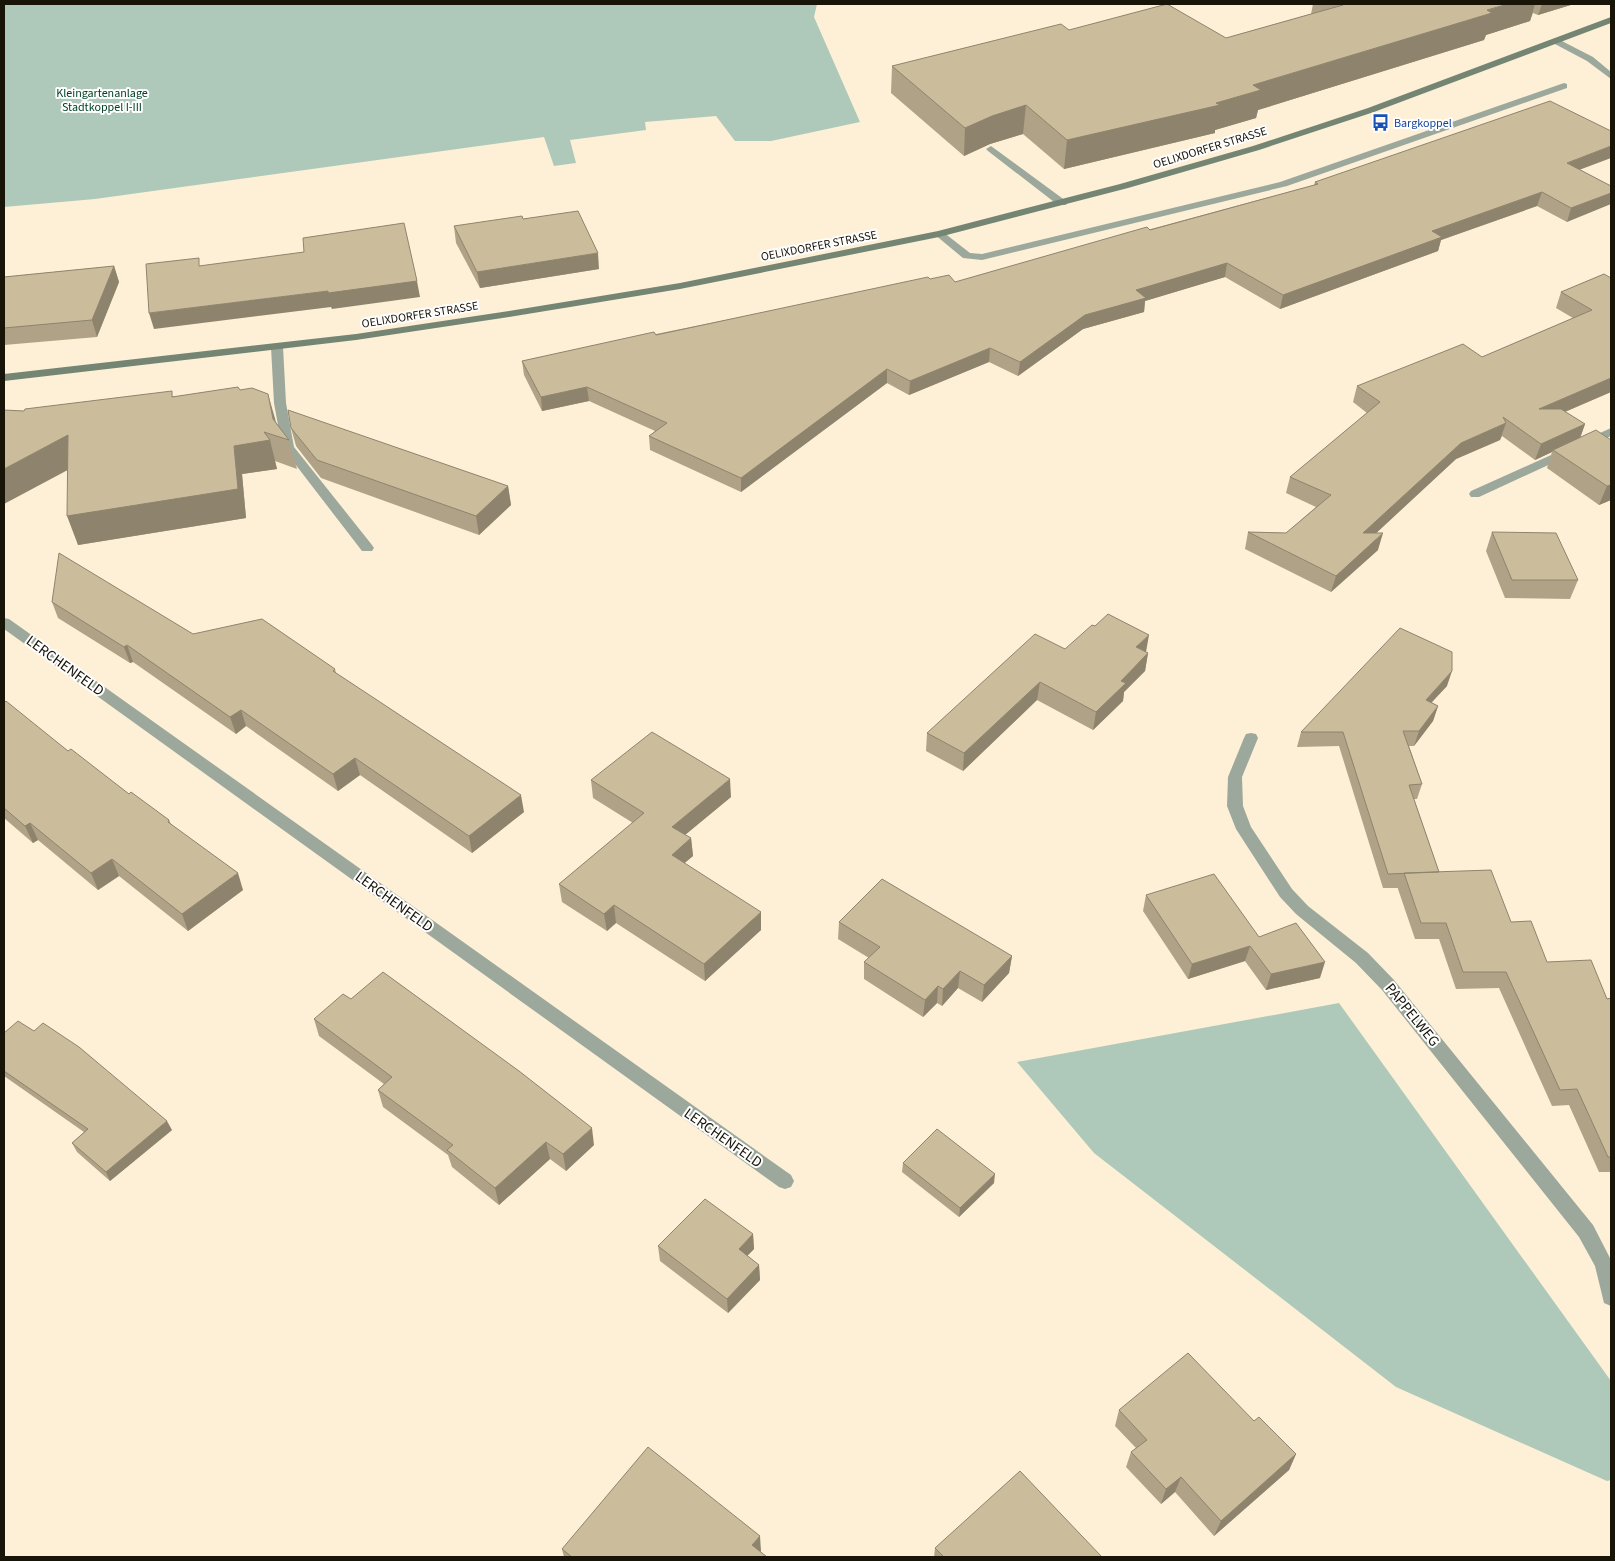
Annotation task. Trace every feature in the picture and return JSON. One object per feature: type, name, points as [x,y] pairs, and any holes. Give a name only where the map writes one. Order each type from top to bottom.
[{"type":"street","name":"OELIXDORFER STRASSE","points":[[4,378],[376,334],[670,287],[939,234],[1256,148],[1371,110],[1611,20]]},
{"type":"street","points":[[1556,41],[1590,59],[1611,76]]},
{"type":"street","points":[[939,234],[967,256],[982,257],[1283,184],[1564,86]]},
{"type":"street","points":[[990,149],[1062,202]]},
{"type":"street","points":[[277,347],[280,403],[288,447],[367,548]]},
{"type":"street","points":[[1475,494],[1611,432]]},
{"type":"street","name":"LERCHENFELD","points":[[4,622],[784,1181]]},
{"type":"street","name":"PAPPELWEG","points":[[1251,738],[1235,777],[1235,806],[1244,829],[1286,893],[1302,910],[1362,958],[1388,985],[1586,1231],[1604,1265],[1611,1297]]},
{"type":"green space","name":"Kleingartenanlage Stadtkoppel I-III","points":[[4,4],[817,4],[814,17],[860,122],[771,141],[735,141],[716,116],[645,122],[646,130],[570,140],[576,163],[554,166],[544,137],[95,199],[4,207]]},
{"type":"green space","points":[[1339,1003],[1611,1381],[1611,1480],[1607,1481],[1396,1387],[1094,1153],[1017,1062]]},
{"type":"building","points":[[1167,4],[1226,38],[1343,5],[1340,4],[1508,4],[1487,10],[1492,13],[1253,85],[1261,90],[1216,103],[1220,105],[1067,140],[1026,105],[992,116],[965,128],[892,66],[1061,24],[1069,30]]},
{"type":"building","points":[[1550,101],[1611,131],[1611,146],[1567,163],[1611,186],[1611,193],[1571,208],[1542,192],[1432,231],[1442,237],[1283,295],[1227,263],[1136,290],[1146,298],[1085,315],[1020,362],[990,348],[910,381],[887,369],[741,478],[649,436],[667,423],[587,387],[541,397],[522,361],[654,332],[656,335],[928,277],[930,279],[949,275],[955,282],[1147,227],[1150,230],[1318,184],[1315,182]]},
{"type":"building","points":[[578,211],[598,253],[477,272],[454,226],[522,216],[523,219]]},
{"type":"building","points":[[404,223],[417,281],[149,313],[146,264],[199,258],[199,266],[304,252],[303,238]]},
{"type":"building","points":[[114,266],[92,320],[4,328],[4,277]]},
{"type":"building","points":[[1604,274],[1611,278],[1611,378],[1539,409],[1561,409],[1585,424],[1541,444],[1503,417],[1506,423],[1461,443],[1363,533],[1383,533],[1336,576],[1248,532],[1286,533],[1331,495],[1290,477],[1380,402],[1357,386],[1463,344],[1482,357],[1592,310],[1561,292]]},
{"type":"building","points":[[238,387],[240,390],[252,388],[268,394],[273,419],[289,440],[264,432],[270,440],[234,446],[238,489],[67,516],[68,435],[4,469],[4,410],[24,411],[25,409],[172,391],[172,397]]},
{"type":"building","points":[[288,410],[508,486],[476,516],[317,460],[291,428]]},
{"type":"building","points":[[1596,430],[1611,440],[1611,485],[1607,486],[1553,450]]},
{"type":"building","points":[[1492,532],[1556,533],[1578,580],[1512,580]]},
{"type":"building","points":[[59,553],[193,634],[262,619],[335,669],[333,671],[521,795],[469,836],[355,758],[333,774],[241,710],[230,717],[127,645],[124,647],[52,602]]},
{"type":"building","points":[[1108,614],[1149,635],[1136,647],[1148,653],[1121,681],[1126,683],[1096,712],[1040,682],[964,753],[927,733],[1035,634],[1065,649],[1092,625],[1095,626]]},
{"type":"building","points":[[1400,628],[1452,652],[1452,671],[1426,700],[1438,706],[1419,731],[1403,731],[1422,784],[1409,785],[1439,872],[1388,874],[1343,732],[1301,732]]},
{"type":"building","points":[[6,701],[68,751],[71,749],[129,794],[131,792],[169,820],[168,822],[238,873],[182,914],[112,859],[91,873],[30,823],[25,826],[4,808],[4,703]]},
{"type":"building","points":[[652,732],[730,779],[672,827],[691,838],[672,855],[761,912],[704,964],[614,905],[604,914],[559,884],[644,813],[591,780]]},
{"type":"building","points":[[1491,870],[1511,922],[1531,921],[1547,962],[1591,960],[1607,999],[1611,998],[1611,1157],[1608,1157],[1577,1089],[1560,1090],[1506,972],[1463,972],[1446,923],[1421,923],[1404,873]]},
{"type":"building","points":[[1214,874],[1259,937],[1296,923],[1325,962],[1271,974],[1250,946],[1192,964],[1146,895]]},
{"type":"building","points":[[882,879],[1012,956],[984,985],[960,971],[943,989],[938,986],[925,1000],[864,962],[880,947],[839,922]]},
{"type":"building","points":[[383,972],[519,1071],[592,1128],[563,1154],[546,1142],[495,1188],[447,1150],[453,1145],[378,1090],[392,1077],[314,1019],[343,994],[351,999]]},
{"type":"building","points":[[18,1021],[34,1031],[43,1023],[79,1047],[167,1121],[106,1172],[72,1143],[88,1129],[4,1071],[4,1033]]},
{"type":"building","points":[[937,1129],[995,1174],[960,1208],[903,1163]]},
{"type":"building","points":[[705,1199],[753,1234],[739,1249],[759,1265],[727,1299],[658,1246]]},
{"type":"building","points":[[1188,1353],[1254,1421],[1259,1417],[1296,1454],[1221,1521],[1181,1477],[1166,1489],[1131,1452],[1147,1440],[1119,1410]]},
{"type":"building","points":[[648,1447],[760,1536],[752,1545],[767,1557],[572,1557],[562,1549]]},
{"type":"building","points":[[1020,1471],[1102,1557],[944,1557],[935,1548]]},
{"type":"place","name":"Bargkoppel","points":[[1380,123]]}]
